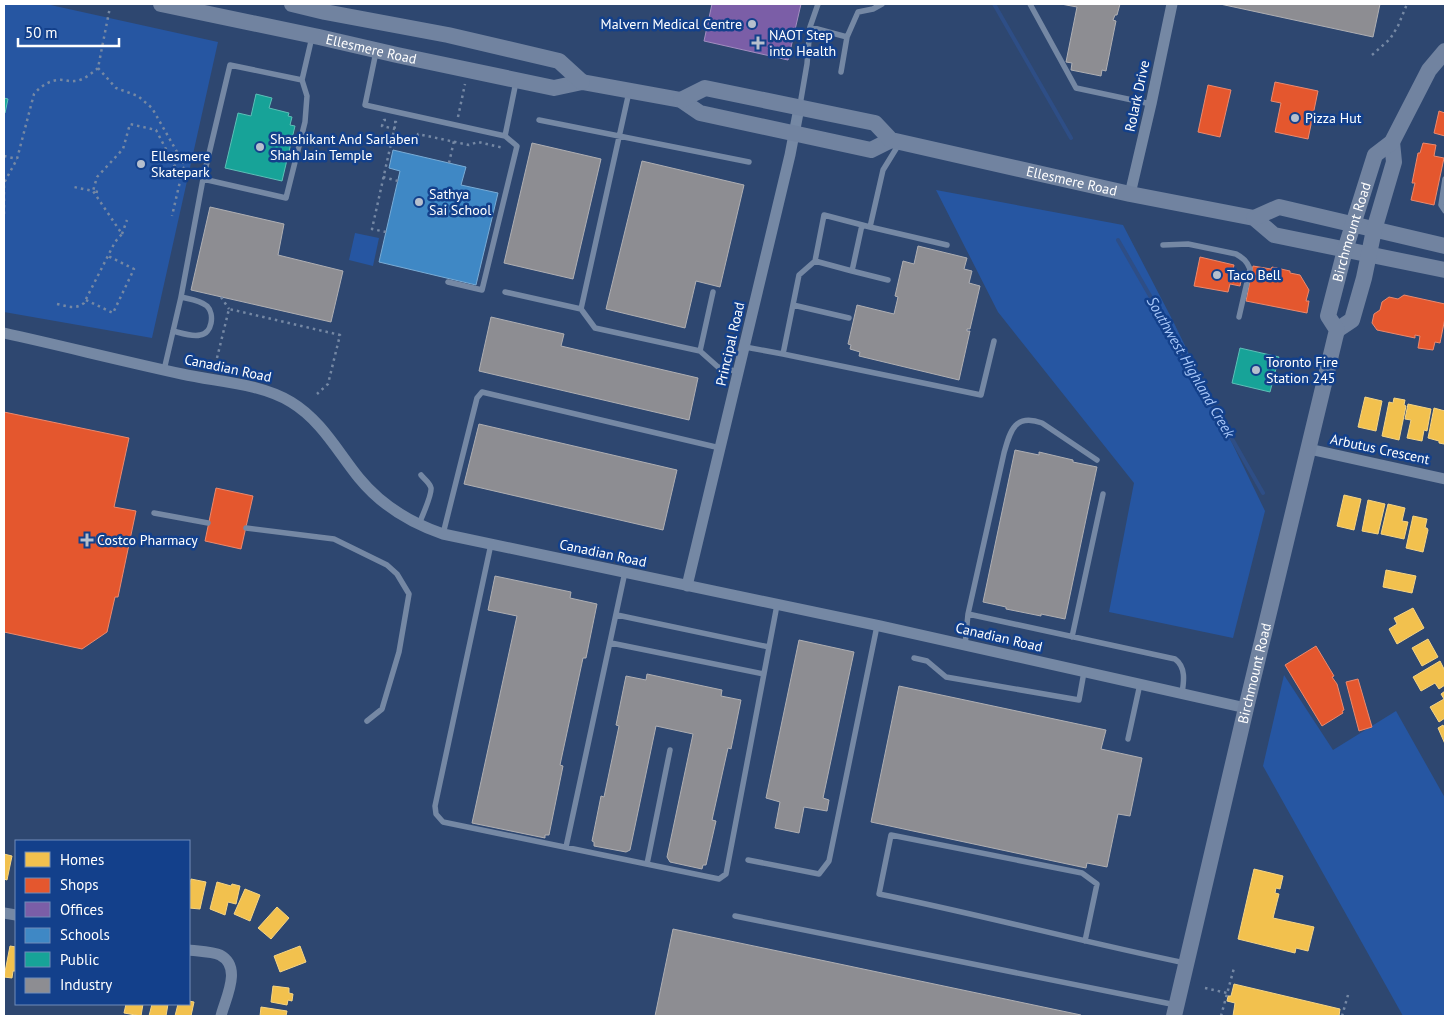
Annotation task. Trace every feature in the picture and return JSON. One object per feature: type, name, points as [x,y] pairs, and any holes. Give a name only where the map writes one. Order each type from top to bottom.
[{"type":"main road","name":"Ellesmere Road","points":[[161,4],[554,88],[582,82],[681,100],[700,113],[871,150],[895,141],[1130,194],[1254,218],[1274,235],[1445,270]]},
{"type":"main road","name":"Ellesmere Road","points":[[292,4],[448,35],[559,60],[582,82]]},
{"type":"main road","points":[[316,36],[325,12]]},
{"type":"main road","name":"Birchmount Road","points":[[1176,1011],[1336,330],[1328,316],[1346,250],[1375,155],[1392,142],[1429,70],[1445,51]]},
{"type":"main road","points":[[681,100],[705,88],[875,123],[895,141]]},
{"type":"main road","name":"Birchmount Road","points":[[1336,330],[1352,320],[1364,278],[1374,230],[1394,162],[1392,142]]},
{"type":"main road","points":[[1254,218],[1279,207],[1445,246]]},
{"type":"street","name":"Rolark Drive","points":[[1130,194],[1172,4]]},
{"type":"street","name":"Principal Road","points":[[688,586],[795,133],[799,108]]},
{"type":"street","name":"Canadian Road","points":[[4,334],[272,392],[292,402],[310,416],[360,480],[376,496],[405,518],[443,534],[877,626],[1246,708]]},
{"type":"street","name":"Arbutus Crescent","points":[[1309,449],[1445,479]]},
{"type":"street","points":[[190,950],[219,955],[228,962],[231,985],[221,1016]]},
{"type":"lane","points":[[799,108],[807,64],[810,27],[818,4]]},
{"type":"lane","points":[[841,72],[847,37],[858,12],[873,9],[882,4]]},
{"type":"lane","points":[[1030,4],[1076,88],[1151,104]]},
{"type":"lane","points":[[810,27],[847,37]]},
{"type":"lane","points":[[204,179],[286,198],[305,122],[307,96],[302,80],[316,36]]},
{"type":"lane","points":[[376,50],[365,105],[505,136],[517,146],[482,290],[448,282]]},
{"type":"lane","points":[[164,370],[230,65],[302,80]]},
{"type":"lane","points":[[505,136],[516,80]]},
{"type":"lane","points":[[581,309],[630,90]]},
{"type":"lane","points":[[539,120],[749,162]]},
{"type":"lane","points":[[870,227],[883,170],[895,141]]},
{"type":"lane","points":[[1445,179],[1441,205],[1445,211]]},
{"type":"lane","points":[[783,354],[799,275],[815,261],[824,216],[948,245]]},
{"type":"lane","points":[[852,271],[862,225]]},
{"type":"lane","points":[[1163,245],[1188,244],[1236,254],[1243,258],[1248,263],[1250,269],[1239,316]]},
{"type":"lane","points":[[815,261],[888,280]]},
{"type":"lane","points":[[505,292],[581,309],[595,328],[700,351],[718,366],[738,372]]},
{"type":"lane","points":[[700,351],[713,292]]},
{"type":"lane","points":[[173,331],[199,336],[205,334],[210,326],[212,313],[207,307],[196,300],[181,297]]},
{"type":"lane","points":[[793,305],[849,318]]},
{"type":"lane","points":[[745,347],[981,395],[994,341]]},
{"type":"lane","points":[[443,534],[477,398],[482,392],[720,448]]},
{"type":"lane","points":[[964,645],[968,614],[1004,453],[1012,428],[1022,421],[1036,420],[1042,422],[1097,460]]},
{"type":"lane","points":[[420,475],[431,488],[420,524]]},
{"type":"lane","points":[[1072,637],[1104,494]]},
{"type":"lane","points":[[154,513],[208,523]]},
{"type":"lane","points":[[246,528],[334,539],[387,565],[397,574],[409,594],[399,652],[382,708],[367,721]]},
{"type":"lane","points":[[491,544],[435,806],[436,814],[443,822],[719,879],[726,874],[776,605]]},
{"type":"lane","points":[[566,847],[626,572]]},
{"type":"lane","points":[[968,614],[1175,659],[1180,662],[1182,669],[1182,693]]},
{"type":"lane","points":[[617,615],[769,647]]},
{"type":"lane","points":[[748,860],[819,874],[829,861],[877,626]]},
{"type":"lane","points":[[611,643],[764,674]]},
{"type":"lane","points":[[914,658],[927,661],[946,677],[1079,700],[1084,672]]},
{"type":"lane","points":[[1128,739],[1140,684]]},
{"type":"lane","points":[[647,864],[670,750]]},
{"type":"lane","points":[[1085,941],[1097,884],[1082,873],[892,835],[879,894],[1085,941],[1187,963]]},
{"type":"lane","points":[[735,916],[1176,1011]]},
{"type":"path","points":[[1372,55],[1390,39],[1398,26],[1407,4]]},
{"type":"path","points":[[4,214],[4,183],[16,159],[34,94],[49,82],[58,80],[74,81],[83,78],[98,68],[110,7]]},
{"type":"path","points":[[98,68],[116,88],[138,96],[152,108],[185,166],[179,175]]},
{"type":"path","points":[[457,120],[465,84]]},
{"type":"path","points":[[386,232],[372,229],[383,177],[395,129],[396,122],[384,120],[382,126],[395,129]]},
{"type":"path","points":[[122,234],[93,191],[97,177],[123,149],[130,124],[156,130],[181,178],[172,216]]},
{"type":"path","points":[[392,139],[416,144],[418,134],[469,145],[478,142],[506,149]]},
{"type":"path","points":[[450,163],[454,141]]},
{"type":"path","points":[[4,156],[16,159]]},
{"type":"path","points":[[383,177],[398,181]]},
{"type":"path","points":[[74,187],[98,192]]},
{"type":"path","points":[[57,304],[74,308],[84,303],[115,242],[122,234],[127,220]]},
{"type":"path","points":[[86,300],[113,313],[134,269],[108,256]]},
{"type":"path","points":[[221,297],[229,309],[340,335],[328,384],[317,394]]},
{"type":"path","points":[[217,358],[229,309]]},
{"type":"path","points":[[1221,1016],[1234,968]]},
{"type":"path","points":[[1205,988],[1227,993]]},
{"type":"path","points":[[1342,1016],[1348,995]]},
{"type":"shaded area","points":[[4,4],[46,4],[218,42],[152,338],[4,312]]},
{"type":"shaded area","points":[[936,190],[1123,225],[1173,321],[1265,511],[1233,638],[1109,612],[1134,483],[998,312]]},
{"type":"shaded area","points":[[355,233],[379,238],[373,266],[349,260]]},
{"type":"shaded area","points":[[1284,675],[1333,750],[1396,711],[1445,798],[1445,1016],[1403,1016],[1263,766]]},
{"type":"building: Homes","points":[[1365,397],[1382,401],[1376,431],[1358,427]]},
{"type":"building: Homes","points":[[1394,398],[1405,400],[1404,405],[1406,406],[1399,440],[1382,436],[1389,402],[1393,403]]},
{"type":"building: Homes","points":[[1408,404],[1431,409],[1427,431],[1424,430],[1422,441],[1407,438],[1411,420],[1405,419]]},
{"type":"building: Homes","points":[[1434,408],[1445,411],[1444,444],[1428,438]]},
{"type":"building: Homes","points":[[1344,495],[1361,499],[1354,530],[1337,526]]},
{"type":"building: Homes","points":[[1368,500],[1385,504],[1378,534],[1362,531]]},
{"type":"building: Homes","points":[[1388,504],[1405,508],[1402,521],[1408,522],[1404,539],[1381,534]]},
{"type":"building: Homes","points":[[1413,516],[1427,519],[1425,528],[1428,530],[1423,552],[1406,548]]},
{"type":"building: Homes","points":[[1386,570],[1416,576],[1412,593],[1383,587]]},
{"type":"building: Homes","points":[[1413,608],[1424,628],[1397,644],[1389,629],[1397,624],[1394,618]]},
{"type":"building: Homes","points":[[1428,639],[1438,657],[1422,666],[1412,648]]},
{"type":"building: Homes","points":[[1440,661],[1445,671],[1445,685],[1439,689],[1435,683],[1421,691],[1413,677]]},
{"type":"building: Homes","points":[[1445,691],[1445,718],[1439,722],[1430,707],[1444,699],[1441,694]]},
{"type":"building: Homes","points":[[1443,725],[1445,729],[1445,744],[1438,728]]},
{"type":"building: Homes","points":[[4,854],[12,856],[7,880],[4,879]]},
{"type":"building: Homes","points":[[1254,869],[1283,876],[1280,889],[1276,888],[1275,893],[1279,894],[1273,918],[1314,927],[1308,951],[1296,948],[1295,953],[1238,939]]},
{"type":"building: Homes","points":[[191,879],[206,882],[200,909],[190,908]]},
{"type":"building: Homes","points":[[217,882],[231,886],[232,884],[240,886],[236,904],[228,902],[225,915],[210,909]]},
{"type":"building: Homes","points":[[245,889],[260,895],[250,921],[234,914]]},
{"type":"building: Homes","points":[[277,907],[289,918],[271,939],[258,928]]},
{"type":"building: Homes","points":[[10,946],[15,947],[15,971],[13,971],[12,978],[4,977]]},
{"type":"building: Homes","points":[[300,946],[306,962],[280,972],[274,956]]},
{"type":"building: Homes","points":[[1234,984],[1340,1009],[1339,1016],[1233,1016],[1235,1003],[1227,1001],[1228,996],[1231,996]]},
{"type":"building: Homes","points":[[273,986],[289,988],[289,993],[293,994],[292,1001],[288,1000],[287,1005],[271,1002]]},
{"type":"building: Homes","points":[[190,1001],[194,1002],[191,1016],[175,1016],[178,1005],[190,1005]]},
{"type":"building: Homes","points":[[126,1005],[143,1005],[141,1016],[124,1013]]},
{"type":"building: Homes","points":[[152,1005],[168,1005],[166,1016],[149,1016]]},
{"type":"building: Homes","points":[[261,1007],[287,1011],[286,1016],[260,1016]]},
{"type":"building: Shops","name":"Pizza Hut","points":[[1275,82],[1318,91],[1308,139],[1275,132],[1281,103],[1271,101]]},
{"type":"building: Shops","points":[[1208,85],[1231,90],[1220,137],[1198,132]]},
{"type":"building: Shops","points":[[1439,111],[1445,113],[1445,136],[1434,133]]},
{"type":"building: Shops","points":[[1423,143],[1436,145],[1434,156],[1444,158],[1434,205],[1411,200],[1415,183],[1412,183],[1418,153],[1420,153]]},
{"type":"building: Shops","name":"Taco Bell","points":[[1200,257],[1234,265],[1232,274],[1242,276],[1240,286],[1230,284],[1228,292],[1194,286]]},
{"type":"building: Shops","points":[[1253,266],[1271,269],[1272,267],[1300,275],[1309,290],[1306,301],[1309,301],[1307,313],[1246,301]]},
{"type":"building: Shops","points":[[1404,295],[1445,304],[1445,318],[1440,343],[1435,342],[1433,350],[1418,348],[1420,336],[1415,335],[1415,338],[1377,330],[1372,323],[1374,314],[1380,310],[1382,302],[1389,297],[1398,299]]},
{"type":"building: Shops","points":[[4,412],[129,438],[114,507],[136,511],[118,597],[115,597],[107,632],[82,649],[4,632]]},
{"type":"building: Shops","points":[[216,488],[253,496],[241,549],[205,541]]},
{"type":"building: Shops","points":[[1316,646],[1334,676],[1332,677],[1337,684],[1344,710],[1342,711],[1343,713],[1322,726],[1285,665]]},
{"type":"building: Shops","points":[[1358,679],[1372,727],[1359,731],[1346,682]]},
{"type":"building: Offices","name":"Malvern Medical Centre","points":[[712,4],[801,4],[788,60],[704,41]]},
{"type":"building: Schools","points":[[393,150],[466,167],[461,185],[498,193],[476,285],[379,262],[400,171],[389,168]]},
{"type":"building: Public","name":"Shashikant And Sarlaben Shah Jain Temple","points":[[256,94],[272,98],[269,108],[289,113],[288,116],[292,117],[290,125],[295,126],[282,181],[225,168],[238,113],[251,116]]},
{"type":"building: Public","points":[[4,98],[8,99],[5,113],[4,113]]},
{"type":"building: Public","name":"Toronto Fire Station 245","points":[[1240,348],[1279,357],[1270,392],[1232,383]]},
{"type":"building: Industry","points":[[1061,4],[1120,4],[1117,15],[1115,15],[1113,20],[1116,21],[1106,71],[1102,70],[1101,76],[1071,70],[1072,63],[1066,62],[1077,7]]},
{"type":"building: Industry","points":[[1220,4],[1380,4],[1373,37]]},
{"type":"building: Industry","points":[[532,143],[601,159],[573,279],[504,263]]},
{"type":"building: Industry","points":[[642,161],[744,185],[720,287],[696,281],[685,328],[606,309]]},
{"type":"building: Industry","points":[[210,207],[284,224],[278,255],[343,271],[331,322],[191,290]]},
{"type":"building: Industry","points":[[918,246],[967,258],[964,269],[972,271],[969,283],[980,286],[970,329],[967,329],[967,331],[970,331],[959,380],[859,356],[860,352],[850,349],[851,345],[848,344],[857,305],[894,314],[898,297],[895,296],[903,261],[914,264]]},
{"type":"building: Industry","points":[[491,317],[564,334],[561,346],[698,378],[689,420],[479,371]]},
{"type":"building: Industry","points":[[479,424],[677,470],[663,530],[464,484]]},
{"type":"building: Industry","points":[[1015,450],[1039,455],[1039,452],[1097,467],[1065,619],[1006,609],[1006,607],[983,602]]},
{"type":"building: Industry","points":[[495,576],[571,592],[570,598],[597,604],[586,658],[583,658],[560,765],[563,766],[549,835],[545,835],[545,838],[472,823],[517,616],[488,610]]},
{"type":"building: Industry","points":[[799,640],[854,652],[823,798],[829,800],[827,811],[804,807],[799,833],[775,828],[780,802],[766,798]]},
{"type":"building: Industry","points":[[647,674],[722,690],[721,696],[741,700],[731,749],[728,748],[712,820],[716,821],[706,865],[703,865],[702,869],[670,862],[667,857],[693,734],[656,726],[630,850],[626,852],[594,846],[592,841],[601,796],[604,797],[619,726],[616,725],[626,676],[646,680]]},
{"type":"building: Industry","points":[[899,686],[1106,730],[1101,749],[1142,758],[1130,816],[1118,814],[1107,867],[1087,863],[1086,868],[871,822]]},
{"type":"building: Industry","points":[[673,929],[1081,1015],[1081,1016],[655,1016]]},
{"type":"waterway","name":"Southwest Highland Creek","points":[[994,4],[1071,138]]},
{"type":"waterway","name":"Southwest Highland Creek","points":[[1118,240],[1263,493]]},
{"type":"place","name":"Malvern Medical Centre","points":[[752,24]]},
{"type":"place","name":"NAOT Step into Health","points":[[758,43]]},
{"type":"place","name":"Pizza Hut","points":[[1295,118]]},
{"type":"place","name":"Shashikant And Sarlaben Shah Jain Temple","points":[[260,147]]},
{"type":"place","name":"Ellesmere Skatepark","points":[[141,164]]},
{"type":"place","name":"Sathya Sai School","points":[[419,202]]},
{"type":"place","name":"Taco Bell","points":[[1217,275]]},
{"type":"place","name":"Toronto Fire Station 245","points":[[1256,370]]},
{"type":"place","name":"Costco Pharmacy","points":[[87,540]]}]
